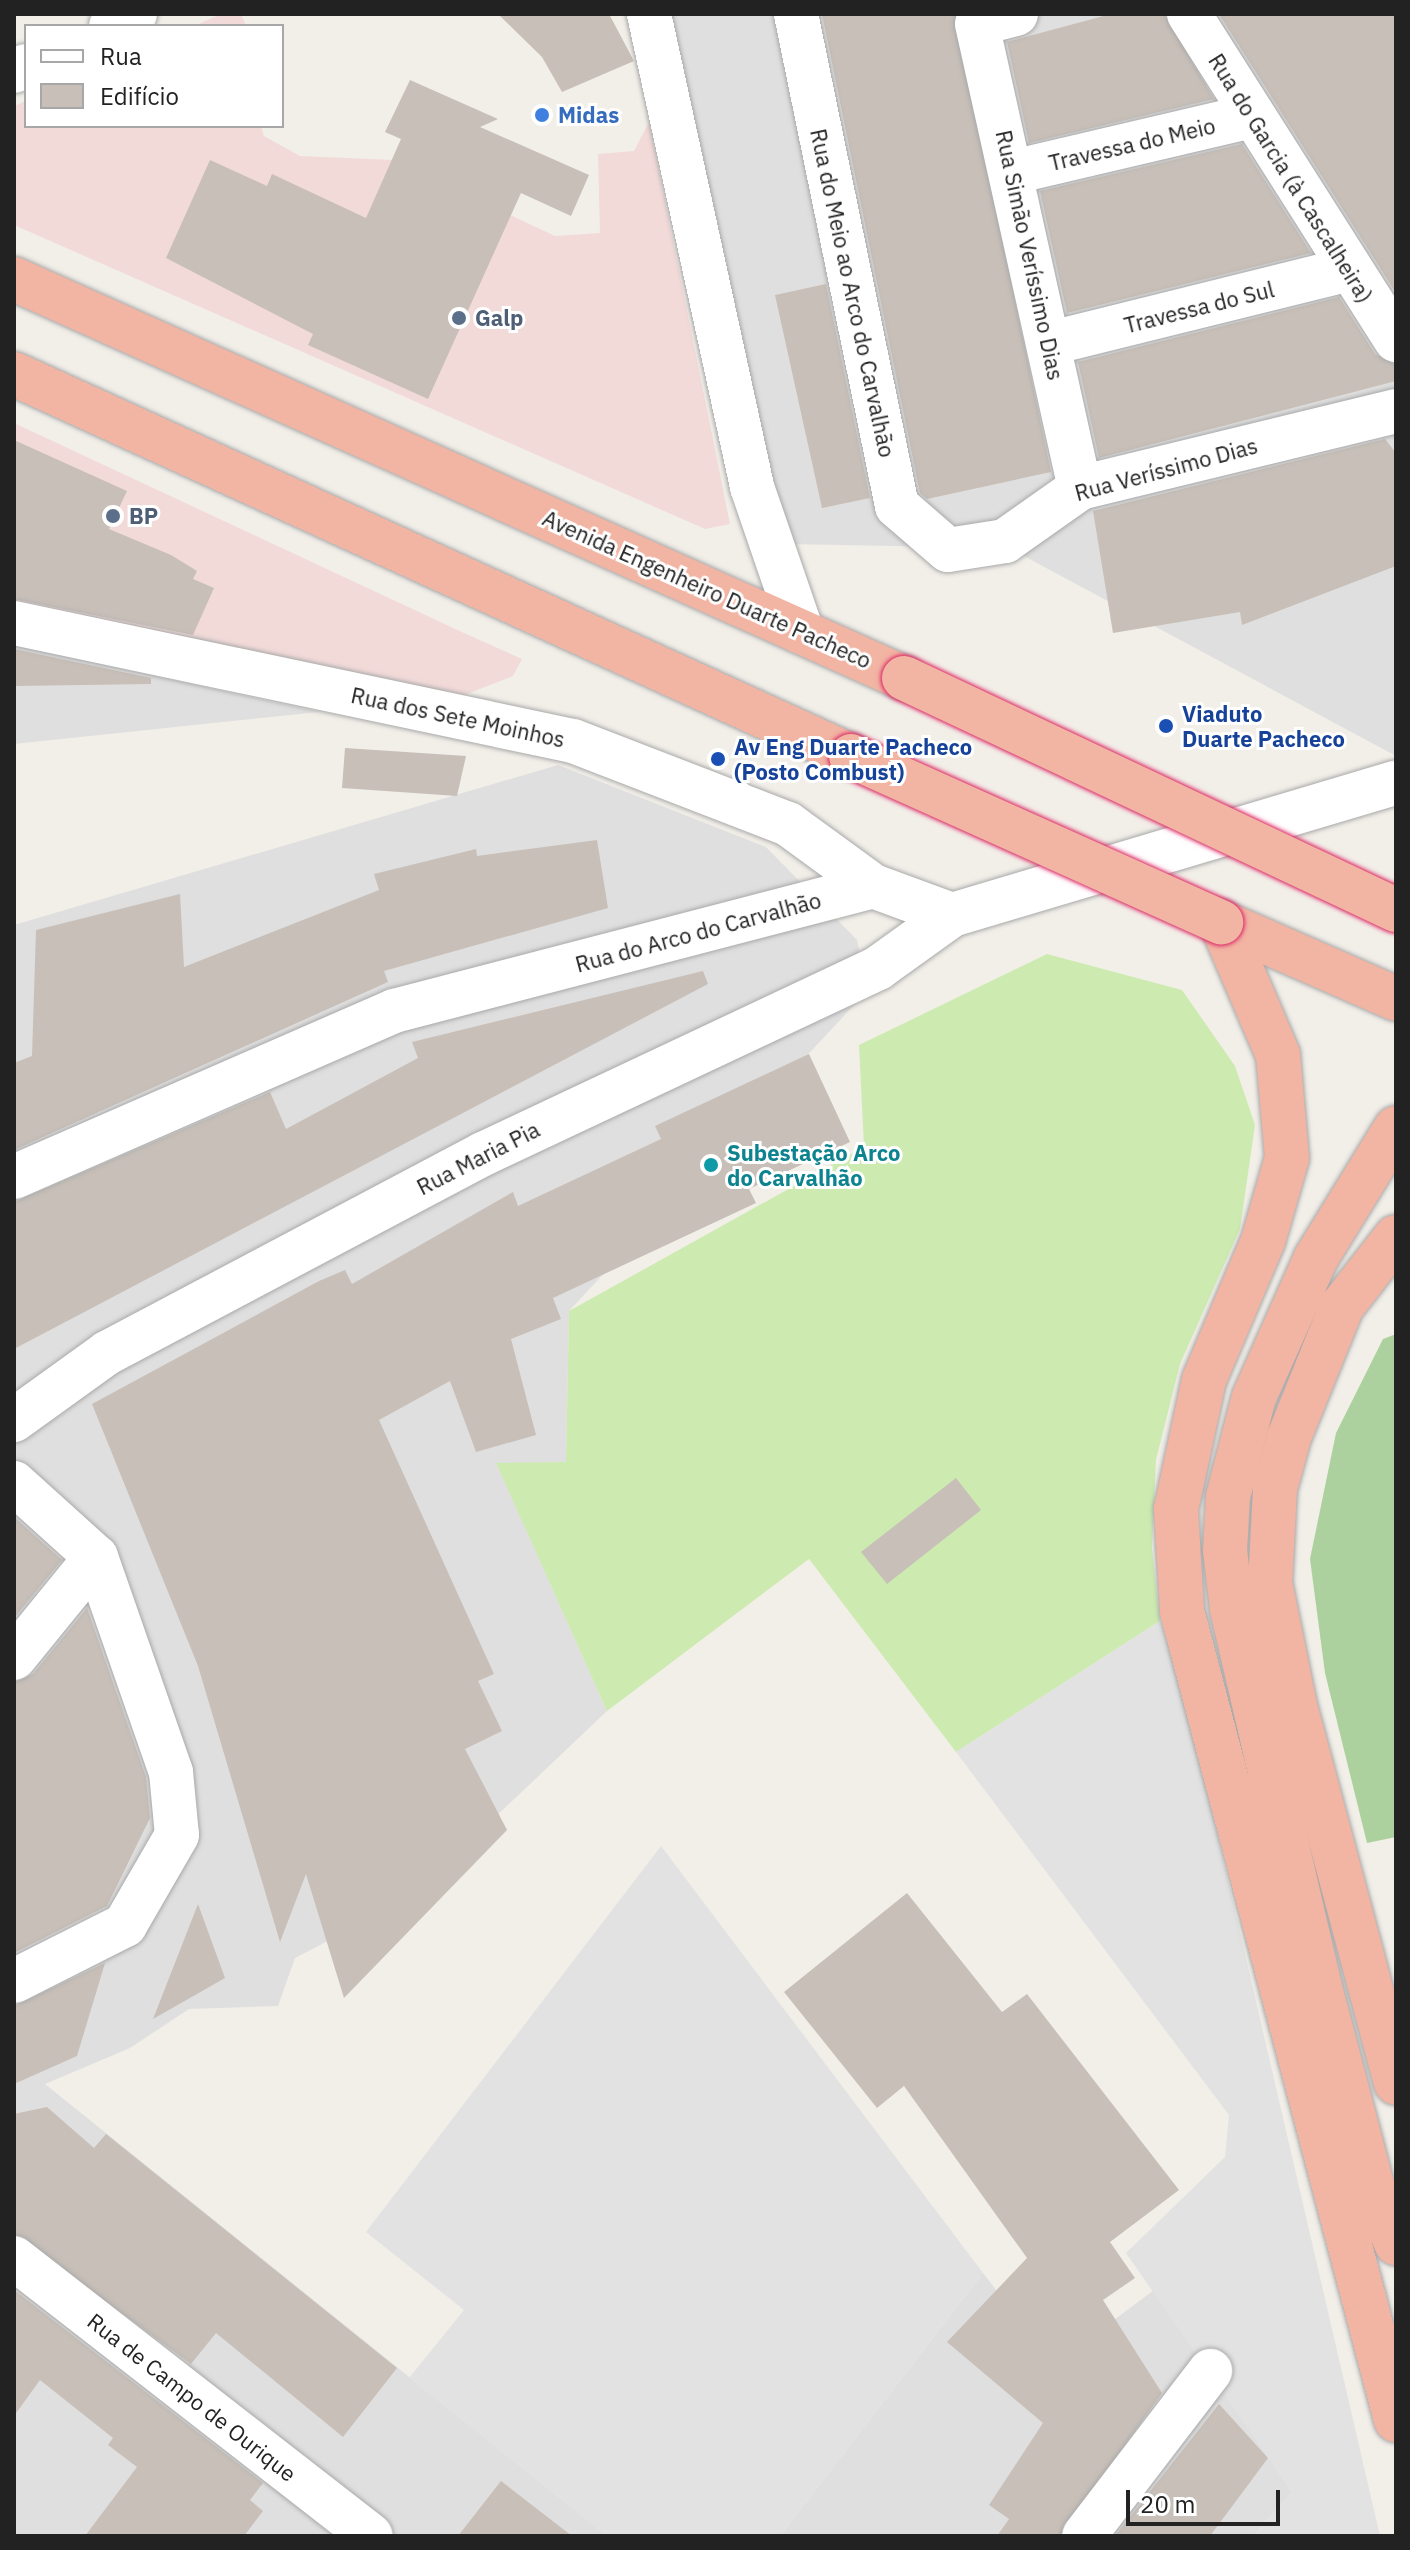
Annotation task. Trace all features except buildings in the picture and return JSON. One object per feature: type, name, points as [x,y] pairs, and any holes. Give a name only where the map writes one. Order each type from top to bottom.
[{"type":"highway","name":"Avenida Engenheiro Duarte Pacheco","points":[[14,279],[904,678],[1396,910]]},
{"type":"highway","points":[[14,374],[851,756],[1396,999]]},
{"type":"highway","points":[[1221,922],[1278,1055],[1287,1158],[1193,1426],[1176,1509],[1182,1611],[1396,2420]]},
{"type":"highway","points":[[1396,1128],[1355,1188],[1286,1322],[1254,1397],[1228,1497],[1232,1609],[1320,1987],[1372,2185],[1396,2243]]},
{"type":"highway","points":[[1396,1237],[1342,1306],[1289,1437],[1275,1489],[1270,1583],[1295,1706],[1396,2083]]},
{"type":"street","points":[[115,24],[135,14]]},
{"type":"street","name":"Rua do Meio ao Arco do Carvalhão","points":[[796,14],[897,506],[948,550]]},
{"type":"street","name":"Rua do Garcia (à Cascalheira)","points":[[1189,14],[1346,270],[1396,340]]},
{"type":"street","points":[[647,16],[666,89],[752,487],[802,632]]},
{"type":"street","name":"Rua Simão Veríssimo Dias","points":[[997,19],[1013,172],[1080,488]]},
{"type":"street","name":"Travessa do Meio","points":[[1013,172],[1252,116]]},
{"type":"street","name":"Travessa do Sul","points":[[1051,343],[1346,270]]},
{"type":"street","name":"Rua Veríssimo Dias","points":[[948,550],[1005,541],[1080,488],[1396,411]]},
{"type":"street","name":"Rua dos Sete Moinhos","points":[[14,623],[573,741],[788,824],[873,886]]},
{"type":"street","points":[[873,886],[952,915],[1396,783]]},
{"type":"street","name":"Rua do Arco do Carvalhão","points":[[14,1177],[394,1011],[873,886]]},
{"type":"street","name":"Rua Maria Pia","points":[[14,1420],[107,1353],[483,1154],[878,968],[952,915]]},
{"type":"street","points":[[14,1483],[96,1557],[171,1772],[177,1835],[125,1925],[14,1981]]},
{"type":"street","points":[[14,1658],[96,1557]]},
{"type":"street","name":"Rua de Campo de Ourique","points":[[14,2258],[352,2531]]},
{"type":"street","points":[[1084,2536],[1210,2371]]},
{"type":"shaded area","points":[[221,14],[241,14],[245,24],[198,24]]},
{"type":"shaded area","points":[[667,14],[1396,14],[1396,756],[1009,548],[784,544]]},
{"type":"shaded area","name":"Galp","points":[[24,102],[24,128],[262,128],[264,136],[300,156],[393,160],[555,236],[600,233],[598,154],[634,151],[649,122],[730,524],[705,529],[14,225],[14,106]]},
{"type":"shaded area","name":"BP","points":[[14,423],[522,659],[513,676],[449,701],[14,609]]},
{"type":"shaded area","points":[[14,645],[319,712],[14,744]]},
{"type":"shaded area","points":[[558,765],[766,847],[857,940],[868,990],[569,1311],[566,1463],[497,1464],[607,1711],[468,1843],[372,1918],[295,1958],[278,2006],[189,2009],[130,2048],[45,2084],[607,2536],[14,2536],[14,925]]},
{"type":"shaded area","points":[[1160,1621],[1185,1695],[1380,2536],[1253,2536],[1292,2492],[1126,2253],[1225,2157],[1229,2115],[956,1752]]},
{"type":"shaded area","points":[[661,1846],[983,2273],[780,2536],[607,2536],[409,2378],[464,2310],[366,2232]]},
{"type":"shaded area","points":[[983,2273],[1054,2365],[1154,2290],[1292,2492],[1253,2536],[780,2536]]},
{"type":"green space","points":[[1047,954],[1182,990],[1235,1066],[1255,1125],[1240,1229],[1180,1364],[1156,1460],[1152,1548],[1160,1621],[956,1752],[809,1559],[607,1711],[496,1463],[566,1462],[569,1311],[864,1147],[859,1045]]},
{"type":"green space","points":[[1396,1334],[1396,1837],[1367,1843],[1325,1673],[1310,1559],[1336,1433],[1383,1339]]},
{"type":"place","name":"Midas","points":[[542,115]]},
{"type":"place","name":"Galp","points":[[459,318]]},
{"type":"place","name":"BP","points":[[113,516]]},
{"type":"place","name":"Viaduto Duarte Pacheco","points":[[1166,726]]},
{"type":"place","name":"Av Eng Duarte Pacheco (Posto Combust)","points":[[718,759]]},
{"type":"place","name":"Subestação Arco do Carvalhão","points":[[711,1165]]}]
